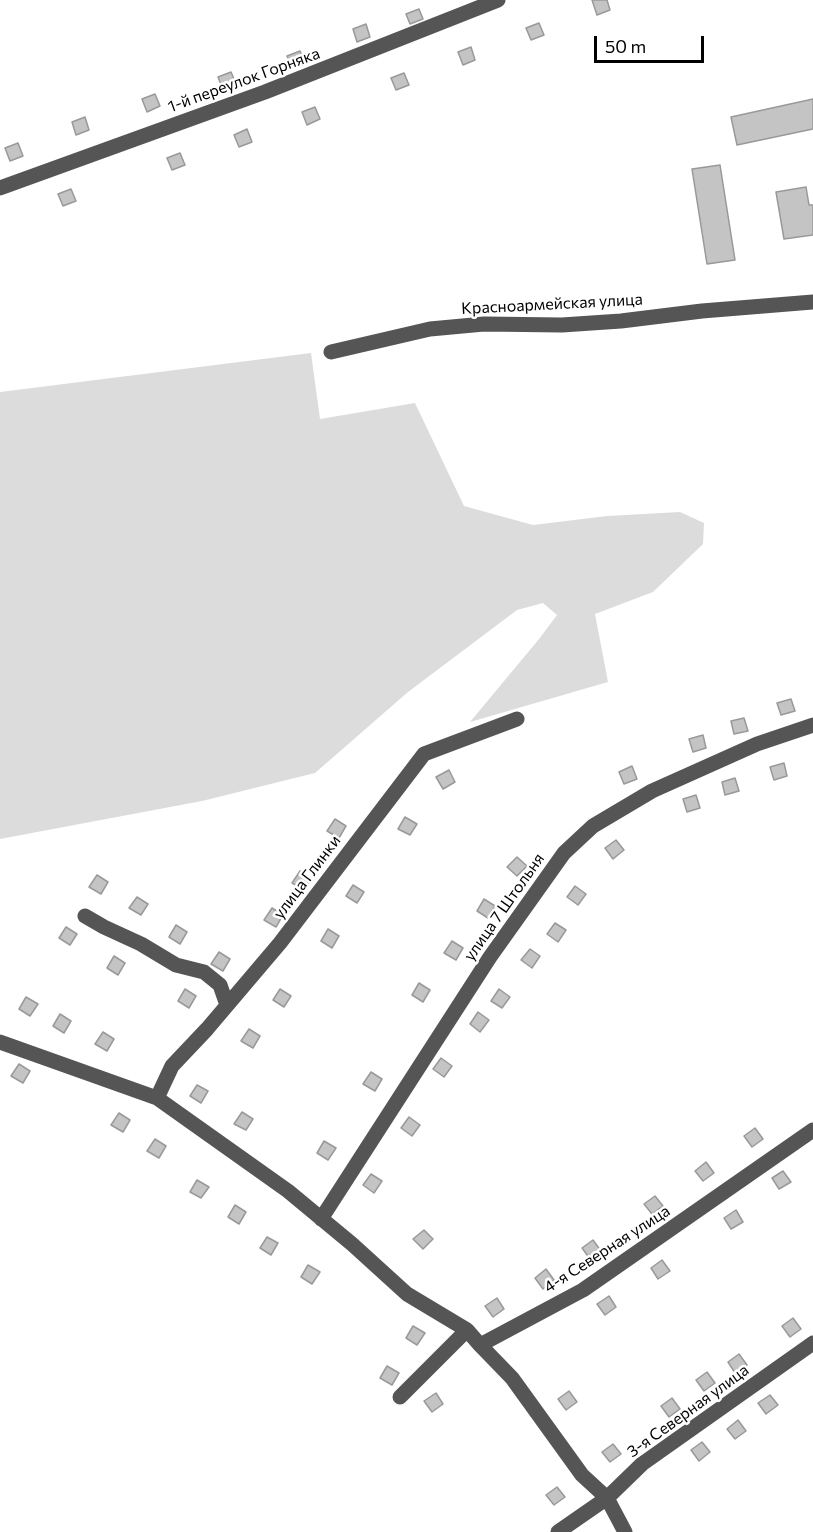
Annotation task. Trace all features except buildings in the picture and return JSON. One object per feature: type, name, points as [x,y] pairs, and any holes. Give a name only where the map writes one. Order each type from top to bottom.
[{"type":"street","name":"1-й переулок Горняка","points":[[0,188],[265,92],[498,0]]},
{"type":"street","name":"Красноармейская улица","points":[[331,352],[430,328],[484,324],[621,321],[702,311],[813,302]]},
{"type":"street","name":"улица Глинки","points":[[157,1098],[172,1066],[280,943],[424,754],[517,719]]},
{"type":"street","name":"улица 7 Штольня","points":[[321,1219],[490,957],[564,853],[593,826],[652,791],[757,744],[813,725]]},
{"type":"street","points":[[85,916],[141,944],[176,965],[204,972],[220,985],[227,1005]]},
{"type":"street","points":[[0,1042],[157,1098],[288,1191],[407,1294],[467,1330],[512,1378],[582,1475],[607,1498],[625,1532]]},
{"type":"street","name":"4-я Северная улица","points":[[480,1345],[583,1290],[813,1130]]},
{"type":"street","points":[[400,1397],[467,1330]]},
{"type":"street","name":"3-я Северная улица","points":[[558,1532],[607,1498],[642,1464],[813,1343]]},
{"type":"shaded area","points":[[311,353],[320,419],[415,403],[464,506],[533,525],[607,516],[680,512],[704,523],[703,544],[653,592],[595,614],[608,682],[470,722],[557,615],[543,603],[517,610],[408,692],[315,773],[202,801],[0,839],[0,392]]}]
